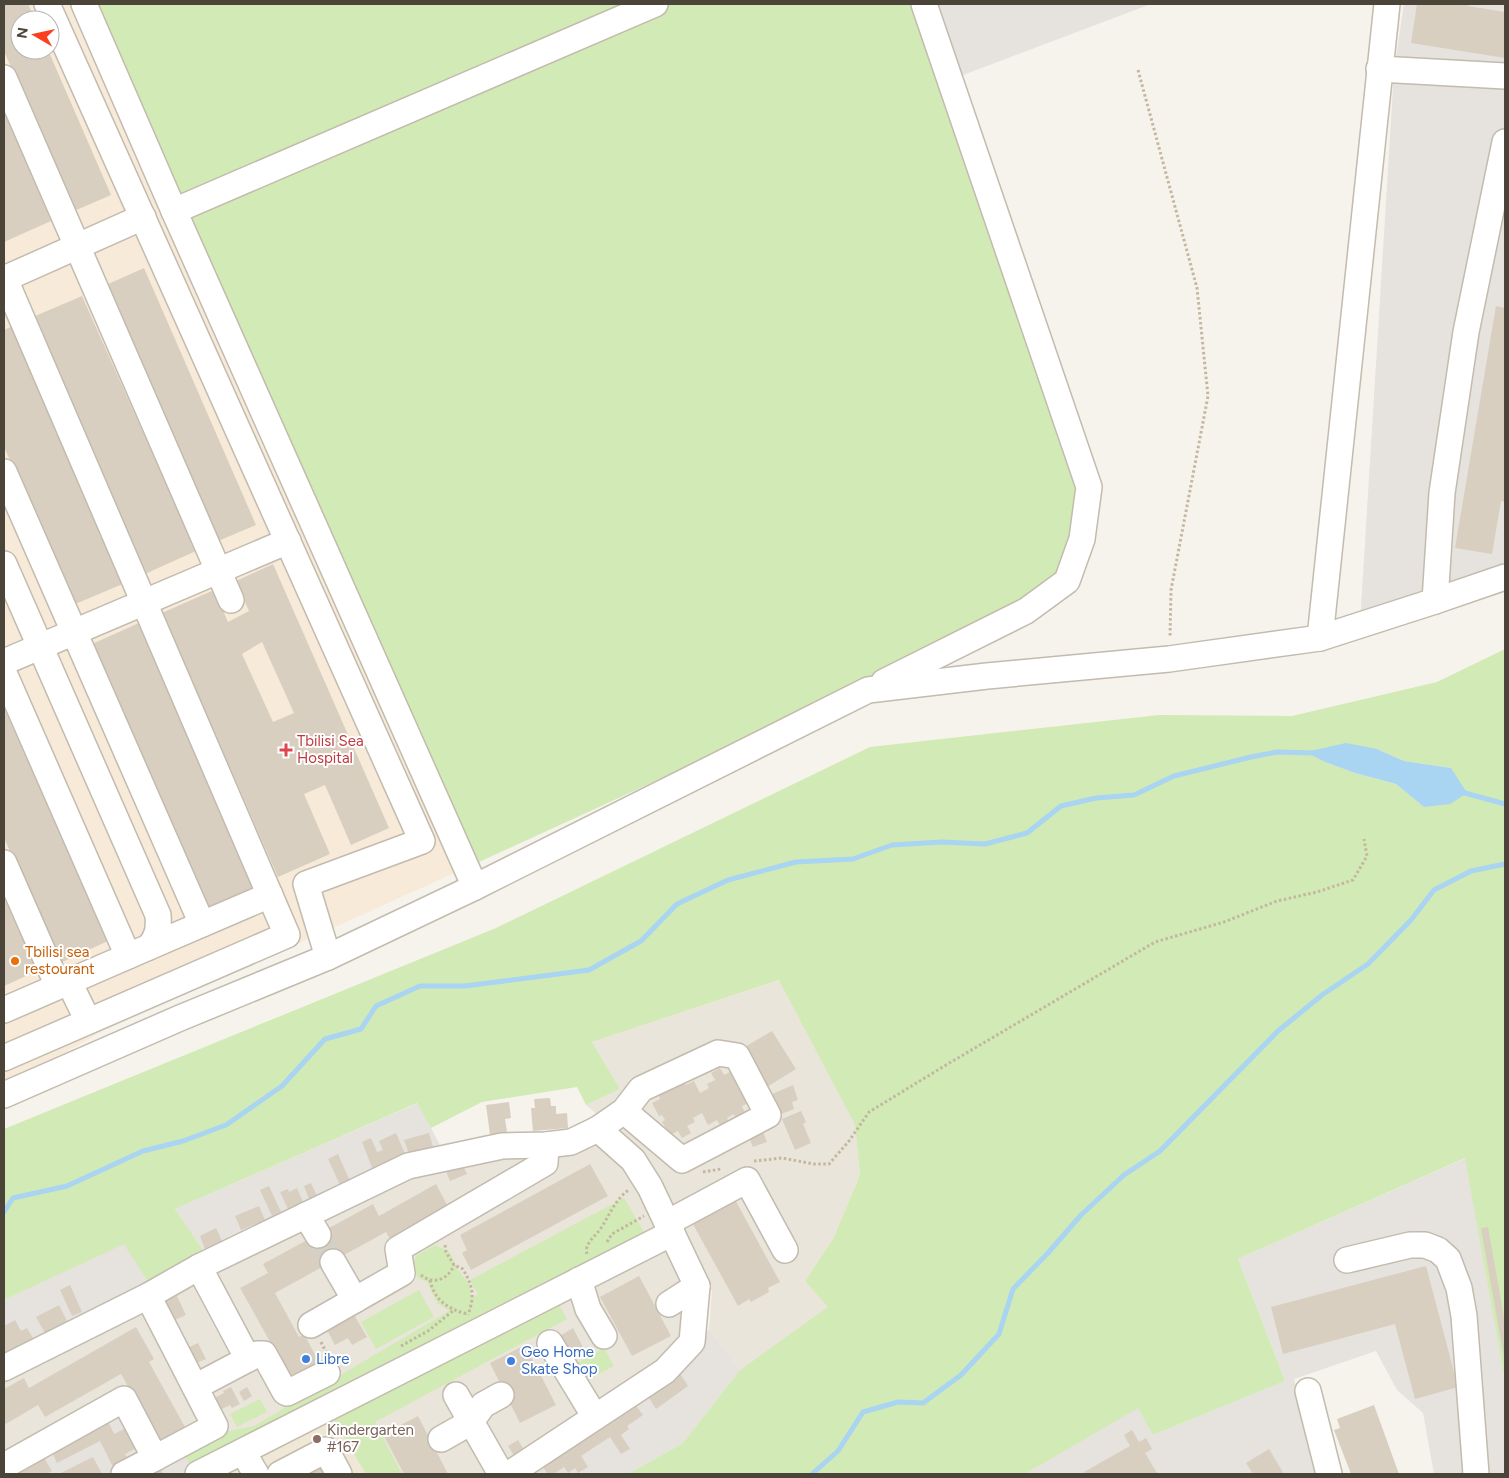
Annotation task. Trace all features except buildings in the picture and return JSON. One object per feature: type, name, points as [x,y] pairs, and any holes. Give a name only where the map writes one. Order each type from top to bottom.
[{"type":"street","points":[[47,4],[422,841],[306,884],[328,957]]},
{"type":"street","points":[[84,4],[174,211],[476,887]]},
{"type":"street","points":[[174,211],[655,4]]},
{"type":"street","points":[[4,1096],[180,1018],[328,957],[476,887],[1026,611],[1067,581],[1082,539],[1089,487],[924,4]]},
{"type":"street","points":[[1320,638],[1387,4]]},
{"type":"street","points":[[1380,69],[1505,76]]},
{"type":"street","points":[[4,78],[231,600]]},
{"type":"street","points":[[1435,601],[1442,493],[1464,341],[1505,142]]},
{"type":"street","points":[[4,1058],[286,935],[4,279],[143,217]]},
{"type":"street","points":[[4,472],[202,924]]},
{"type":"street","points":[[4,662],[288,541]]},
{"type":"street","points":[[4,564],[158,914],[159,927],[155,940],[138,951]]},
{"type":"street","points":[[868,690],[997,675],[1169,659],[1320,638],[1505,577]]},
{"type":"street","points":[[4,673],[138,951]]},
{"type":"street","points":[[4,863],[64,984],[88,1021]]},
{"type":"street","points":[[4,1010],[270,896]]},
{"type":"street","points":[[4,1368],[148,1296],[199,1266],[312,1225],[408,1166],[502,1146],[546,1145],[571,1142],[598,1129],[624,1111],[641,1089],[718,1053],[737,1056],[768,1115],[682,1160],[624,1111]]},
{"type":"street","points":[[508,1474],[665,1371],[692,1342],[697,1286],[646,1180],[633,1160],[598,1129]]},
{"type":"street","points":[[312,1324],[402,1273],[398,1249],[545,1162],[546,1145]]},
{"type":"street","points":[[198,1474],[451,1346],[584,1270],[670,1228],[747,1180],[785,1250]]},
{"type":"street","points":[[1347,1260],[1410,1245],[1425,1245],[1438,1250],[1448,1259],[1459,1288],[1464,1316],[1476,1474]]},
{"type":"street","points":[[333,1262],[354,1300]]},
{"type":"street","points":[[199,1266],[248,1359]]},
{"type":"street","points":[[584,1270],[588,1309],[604,1336]]},
{"type":"street","points":[[669,1304],[697,1286]]},
{"type":"street","points":[[124,1474],[216,1426],[148,1296]]},
{"type":"street","points":[[550,1343],[595,1417]]},
{"type":"street","points":[[195,1387],[257,1354],[264,1354],[285,1392],[299,1388],[327,1373]]},
{"type":"street","points":[[299,1388],[312,1417]]},
{"type":"street","points":[[1308,1391],[1329,1474]]},
{"type":"street","points":[[441,1439],[471,1422],[484,1405],[501,1395]]},
{"type":"street","points":[[456,1396],[501,1474]]},
{"type":"street","points":[[4,1466],[124,1399],[156,1458]]},
{"type":"street","points":[[280,1474],[326,1450],[339,1474]]},
{"type":"street","points":[[243,1452],[256,1474]]},
{"type":"path","points":[[1138,70],[1197,288],[1208,396],[1171,590],[1169,659]]},
{"type":"path","points":[[753,1162],[782,1158],[814,1164],[829,1164],[849,1141],[869,1112],[1155,942],[1224,922],[1277,901],[1318,892],[1353,880],[1367,856],[1364,839]]},
{"type":"path","points":[[682,1160],[705,1173],[728,1168]]},
{"type":"path","points":[[584,1270],[589,1241],[600,1230],[622,1194],[646,1180]]},
{"type":"path","points":[[437,1226],[444,1239],[446,1252],[454,1265],[463,1269],[471,1284],[473,1299],[468,1314],[451,1346]]},
{"type":"path","points":[[402,1273],[409,1275],[418,1270],[422,1276],[432,1280],[444,1278],[451,1273],[454,1265]]},
{"type":"path","points":[[312,1324],[335,1369],[327,1373]]},
{"type":"shaded area","points":[[4,4],[84,4],[466,868],[103,1031],[4,1087]]},
{"type":"shaded area","points":[[924,4],[1151,4],[950,80]]},
{"type":"shaded area","points":[[1404,4],[1505,4],[1505,586],[1360,624],[1394,71]]},
{"type":"shaded area","points":[[780,980],[855,1125],[860,1175],[833,1239],[805,1281],[829,1307],[740,1370],[709,1329],[712,1291],[640,1151],[586,1105],[620,1089],[592,1042]]},
{"type":"shaded area","points":[[418,1103],[441,1147],[206,1254],[175,1209]]},
{"type":"shaded area","points":[[581,1139],[610,1147],[688,1277],[686,1333],[667,1362],[495,1474],[365,1474],[332,1417],[229,1474],[4,1474],[4,1374],[414,1171]]},
{"type":"shaded area","points":[[1466,1158],[1505,1381],[1505,1474],[1434,1474],[1423,1413],[1397,1390],[1376,1351],[1294,1379],[1319,1474],[1025,1474],[1138,1407],[1153,1435],[1285,1381],[1238,1259]]},
{"type":"shaded area","points":[[124,1243],[150,1285],[4,1360],[4,1300]]},
{"type":"shaded area","points":[[709,1329],[740,1370],[683,1443],[628,1474],[525,1474],[674,1371]]},
{"type":"shaded area","points":[[123,1405],[156,1462],[182,1450],[191,1467],[179,1474],[4,1474]]},
{"type":"shaded area","name":"Kindergarten #167","points":[[332,1417],[365,1474],[220,1474]]},
{"type":"green space","points":[[84,4],[924,4],[1089,487],[1067,581],[1026,611],[466,868]]},
{"type":"green space","points":[[1505,649],[1505,1381],[1465,1158],[1238,1259],[1285,1381],[1153,1435],[1138,1408],[1025,1474],[628,1474],[683,1443],[740,1370],[828,1307],[805,1281],[833,1239],[860,1175],[855,1125],[779,980],[592,1042],[620,1089],[586,1105],[577,1087],[482,1102],[431,1128],[417,1103],[175,1209],[206,1254],[150,1285],[124,1244],[4,1300],[4,1129],[496,928],[870,747],[1159,715],[1292,716],[1437,682]],"holes":[[[1377,749],[1404,761],[1451,768],[1424,807],[1396,784],[1355,773],[1325,762],[1307,752]]]},
{"type":"green space","points":[[624,1198],[647,1237],[191,1467],[182,1450],[219,1433],[254,1426],[449,1311],[437,1303],[427,1282],[418,1278],[413,1265],[416,1256],[435,1245],[450,1252],[458,1270],[469,1284],[472,1298],[478,1294],[470,1280]]},
{"type":"green space","points":[[419,1290],[434,1317],[376,1349],[361,1322]]},
{"type":"green space","points":[[558,1303],[567,1319],[375,1422],[402,1474],[366,1474],[332,1417]]},
{"type":"green space","points":[[604,1348],[614,1366],[584,1382],[575,1364]]},
{"type":"green space","points":[[260,1399],[267,1412],[237,1427],[230,1414]]},
{"type":"water","points":[[1346,743],[1377,749],[1404,761],[1451,768],[1467,793],[1450,804],[1424,807],[1396,784],[1355,773],[1325,762],[1306,752]]},
{"type":"waterway","points":[[4,1212],[13,1198],[67,1186],[143,1151],[183,1141],[226,1125],[282,1086],[325,1039],[361,1029],[376,1006],[420,986],[465,986],[589,970],[641,941],[677,904],[728,880],[796,862],[853,859],[892,845],[942,842],[985,844],[1027,833],[1061,806],[1096,798],[1134,795],[1174,776],[1251,757],[1277,752],[1313,753]]},
{"type":"waterway","points":[[1461,792],[1505,804]]},
{"type":"waterway","points":[[812,1474],[838,1451],[863,1412],[898,1402],[923,1403],[961,1375],[999,1334],[1013,1289],[1081,1215],[1124,1175],[1160,1151],[1278,1031],[1322,995],[1368,964],[1411,920],[1434,890],[1471,871],[1505,864]]},
{"type":"tunnel","points":[[318,1235],[333,1262]]},
{"type":"place","name":"Tbilisi Sea Hospital","points":[[286,750]]},
{"type":"place","name":"Tbilisi sea restourant","points":[[15,961]]},
{"type":"place","name":"Libre","points":[[306,1359]]},
{"type":"place","name":"Geo Home Skate Shop","points":[[511,1361]]},
{"type":"place","name":"Kindergarten #167","points":[[317,1439]]}]
